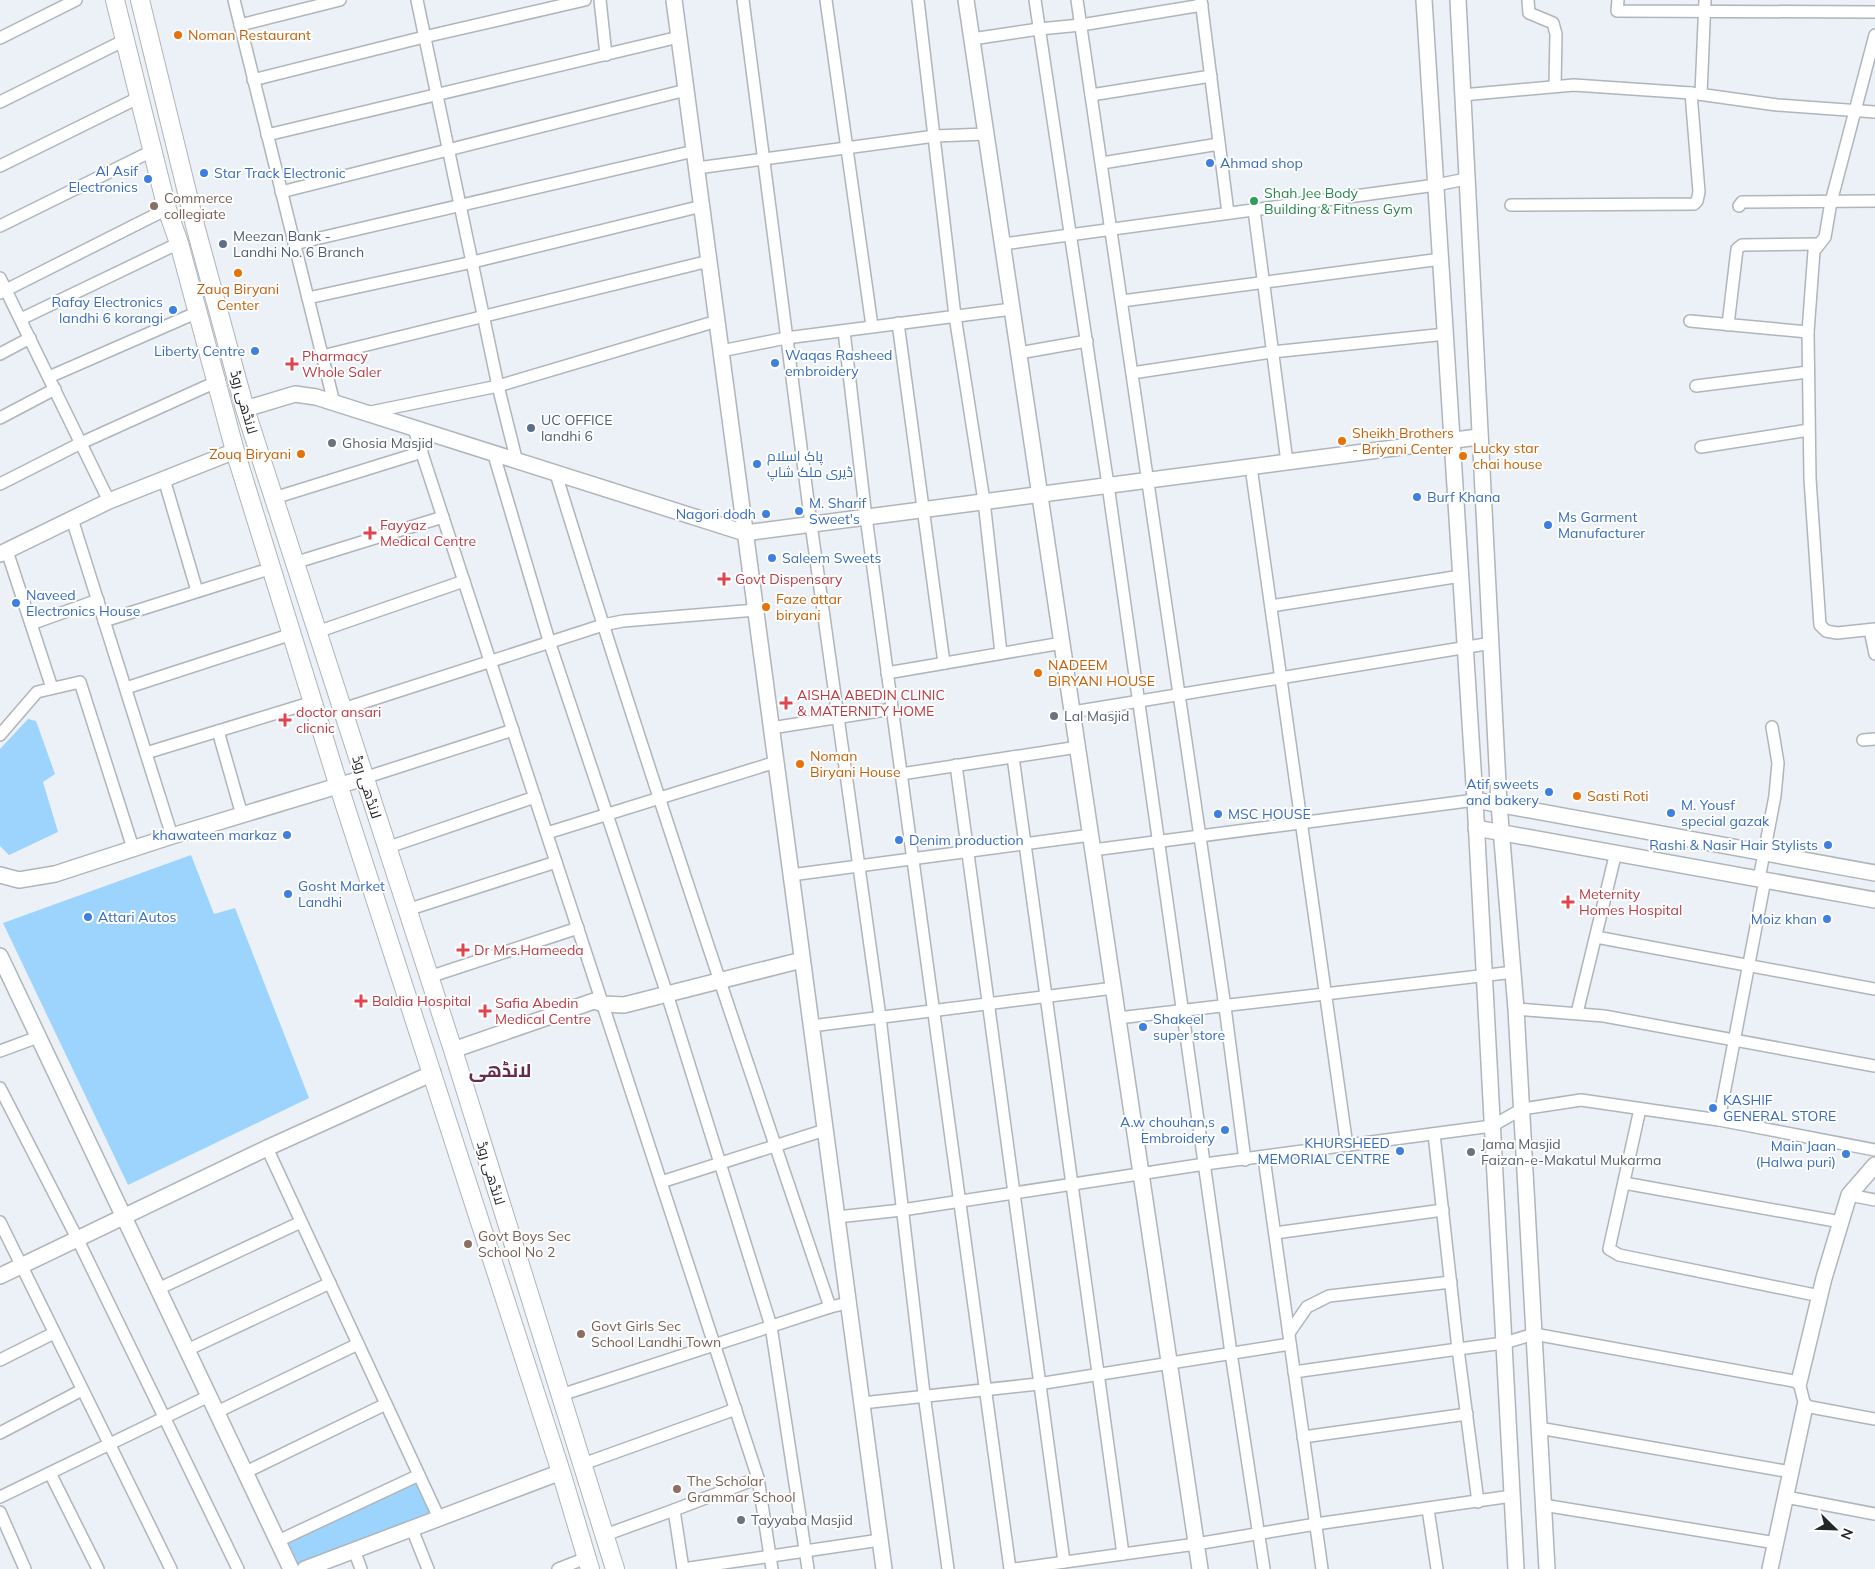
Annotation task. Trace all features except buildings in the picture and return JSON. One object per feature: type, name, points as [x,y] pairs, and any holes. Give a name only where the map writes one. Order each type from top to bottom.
[{"type":"main road","name":"لانڈھی روڈ","points":[[115,0],[154,150],[167,209],[179,244],[236,451],[339,787],[433,1072],[561,1472],[588,1563]]},
{"type":"main road","name":"لانڈھی روڈ","points":[[140,0],[196,229],[245,409],[453,1050],[615,1569]]},
{"type":"street","points":[[0,38],[76,0]]},
{"type":"street","points":[[234,0],[334,403]]},
{"type":"street","points":[[240,25],[340,0]]},
{"type":"street","points":[[417,0],[498,386],[517,462]]},
{"type":"street","points":[[253,80],[424,37],[585,0]]},
{"type":"street","points":[[600,0],[606,55]]},
{"type":"street","points":[[674,0],[884,1569]]},
{"type":"street","points":[[743,0],[811,524],[880,1017],[924,1394],[948,1569]]},
{"type":"street","points":[[826,0],[872,326]]},
{"type":"street","points":[[918,0],[955,316],[984,501],[1001,653]]},
{"type":"street","points":[[966,0],[1200,1569]]},
{"type":"street","points":[[1035,0],[1087,341],[1184,1010],[1231,1353],[1264,1569]]},
{"type":"street","points":[[1077,0],[1112,229],[1245,1160]]},
{"type":"street","points":[[1424,0],[1476,828],[1516,1569]]},
{"type":"street","points":[[1458,0],[1478,437],[1492,643],[1498,804],[1514,972],[1547,1569]]},
{"type":"street","points":[[1528,0],[1529,13],[1553,23],[1556,34],[1555,86]]},
{"type":"street","points":[[1618,0],[1617,11],[1705,5],[1875,12]]},
{"type":"street","points":[[972,39],[1039,28],[1081,25],[1202,3],[1228,214]]},
{"type":"street","points":[[1511,205],[1694,204],[1697,201],[1699,192],[1696,94],[1705,5]]},
{"type":"street","points":[[1875,35],[1831,202],[1825,237],[1814,251],[1808,332],[1810,479],[1820,625],[1826,632],[1873,630],[1875,654]]},
{"type":"street","points":[[267,135],[679,38]]},
{"type":"street","points":[[0,102],[125,40]]},
{"type":"street","points":[[1092,95],[1211,76]]},
{"type":"street","points":[[1462,95],[1574,85],[1696,94],[1777,105],[1875,112]]},
{"type":"street","points":[[281,192],[686,90]]},
{"type":"street","points":[[0,166],[140,97]]},
{"type":"street","points":[[697,168],[763,158],[847,150],[935,136],[986,134]]},
{"type":"street","points":[[1102,163],[1219,144]]},
{"type":"street","points":[[0,226],[154,150]]},
{"type":"street","points":[[294,244],[694,150]]},
{"type":"street","points":[[1003,244],[1436,185],[1466,179]]},
{"type":"street","points":[[1739,206],[1742,202],[1875,201]]},
{"type":"street","points":[[308,298],[473,262],[702,206]]},
{"type":"street","points":[[3,291],[167,209]]},
{"type":"street","points":[[1254,210],[1265,282],[1272,352],[1287,462]]},
{"type":"street","points":[[21,320],[179,244]]},
{"type":"street","points":[[1728,325],[1737,249],[1742,245],[1819,244]]},
{"type":"street","points":[[1122,301],[1441,259]]},
{"type":"street","points":[[322,356],[709,260]]},
{"type":"street","points":[[0,278],[3,291],[21,320],[110,501]]},
{"type":"street","points":[[721,351],[786,338],[1012,309]]},
{"type":"street","points":[[49,377],[198,312]]},
{"type":"street","points":[[365,413],[498,386],[717,321]]},
{"type":"street","points":[[1690,321],[1808,332]]},
{"type":"street","points":[[898,323],[925,508],[944,663]]},
{"type":"street","points":[[844,331],[866,517],[1010,1569]]},
{"type":"street","points":[[1132,373],[1272,352],[1446,334]]},
{"type":"street","points":[[0,354],[30,338]]},
{"type":"street","points":[[1019,353],[1087,341]]},
{"type":"street","points":[[1696,386],[1808,372]]},
{"type":"street","points":[[0,484],[81,443],[216,382]]},
{"type":"street","points":[[0,418],[55,390]]},
{"type":"street","points":[[245,409],[295,394],[334,403],[745,533],[1478,437]]},
{"type":"street","points":[[414,429],[758,1478],[772,1569]]},
{"type":"street","points":[[1701,447],[1809,430]]},
{"type":"street","points":[[52,688],[31,624],[4,553],[110,501],[236,451]]},
{"type":"street","points":[[274,498],[422,452]]},
{"type":"street","points":[[494,455],[550,644],[667,994],[718,1162],[771,1326],[808,1569]]},
{"type":"street","points":[[1251,467],[1347,1146]]},
{"type":"street","points":[[556,474],[719,981],[830,1307]]},
{"type":"street","points":[[164,479],[197,592]]},
{"type":"street","points":[[294,562],[443,517]]},
{"type":"street","points":[[72,519],[172,836]]},
{"type":"street","points":[[104,621],[272,568]]},
{"type":"street","points":[[1271,606],[1460,576]]},
{"type":"street","points":[[317,632],[464,582]]},
{"type":"street","points":[[31,624],[98,600]]},
{"type":"street","points":[[343,709],[550,644],[603,625],[623,621],[756,610]]},
{"type":"street","points":[[126,688],[292,634]]},
{"type":"street","points":[[887,673],[1062,643]]},
{"type":"street","points":[[1072,712],[1492,643]]},
{"type":"street","points":[[0,736],[37,692],[80,682],[133,848]]},
{"type":"street","points":[[146,753],[313,702]]},
{"type":"street","points":[[772,728],[838,716],[892,709]]},
{"type":"street","points":[[1720,1120],[1748,965],[1762,879],[1764,853],[1776,796],[1778,763],[1772,727]]},
{"type":"street","points":[[0,875],[19,880],[55,874],[172,836],[339,787],[513,730]]},
{"type":"street","points":[[218,731],[242,815]]},
{"type":"street","points":[[901,774],[1078,747]]},
{"type":"street","points":[[1013,756],[1027,844],[1123,1554]]},
{"type":"street","points":[[547,833],[608,816],[660,796],[776,762]]},
{"type":"street","points":[[956,765],[1038,1384],[1064,1562]]},
{"type":"street","points":[[386,848],[535,797]]},
{"type":"street","points":[[791,875],[966,850],[1027,844],[1159,842],[1474,800],[1875,873]]},
{"type":"street","points":[[1476,828],[1502,831],[1875,900]]},
{"type":"street","points":[[1577,1013],[1616,852]]},
{"type":"street","points":[[407,910],[556,862]]},
{"type":"street","points":[[429,977],[578,928]]},
{"type":"street","points":[[1596,938],[1875,989]]},
{"type":"street","points":[[0,956],[292,1569]]},
{"type":"street","points":[[453,1050],[594,1000],[603,1004],[624,1005],[802,960]]},
{"type":"street","points":[[1118,1018],[1514,972]]},
{"type":"street","points":[[811,1026],[1114,988]]},
{"type":"street","points":[[1516,1009],[1577,1013],[1875,1066]]},
{"type":"street","points":[[0,1052],[38,1037]]},
{"type":"street","points":[[0,1276],[267,1148],[433,1072]]},
{"type":"street","points":[[0,1088],[78,1240],[238,1569]]},
{"type":"street","points":[[837,1217],[902,1210],[1205,1164],[1264,1158],[1492,1126],[1522,1108],[1581,1100],[1720,1120],[1875,1150]]},
{"type":"street","points":[[1640,1109],[1609,1249],[1619,1255],[1820,1296]]},
{"type":"street","points":[[661,1182],[718,1162],[825,1130]]},
{"type":"street","points":[[1434,1134],[1458,1350],[1478,1502]]},
{"type":"street","points":[[267,1148],[439,1518]]},
{"type":"street","points":[[1264,1158],[1322,1569]]},
{"type":"street","points":[[1770,1569],[1805,1406],[1799,1382],[1820,1296],[1849,1195],[1875,1165]]},
{"type":"street","points":[[1624,1183],[1841,1222]]},
{"type":"street","points":[[1849,1195],[1875,1200]]},
{"type":"street","points":[[1275,1233],[1443,1210]]},
{"type":"street","points":[[0,1222],[171,1569]]},
{"type":"street","points":[[158,1289],[301,1222]]},
{"type":"street","points":[[862,1403],[924,1394],[1038,1384],[1231,1353],[1290,1338],[1307,1307],[1329,1296],[1451,1282]]},
{"type":"street","points":[[187,1350],[330,1283]]},
{"type":"street","points":[[561,1395],[830,1307],[848,1303]]},
{"type":"street","points":[[0,1360],[54,1334]]},
{"type":"street","points":[[1294,1372],[1504,1343],[1534,1334],[1799,1382]]},
{"type":"street","points":[[217,1412],[358,1344]]},
{"type":"street","points":[[0,1433],[82,1390]]},
{"type":"street","points":[[0,1497],[209,1396]]},
{"type":"street","points":[[246,1472],[386,1404]]},
{"type":"street","points":[[1805,1406],[1875,1419]]},
{"type":"street","points":[[583,1464],[736,1409]]},
{"type":"street","points":[[1304,1437],[1467,1414]]},
{"type":"street","points":[[1539,1428],[1791,1472]]},
{"type":"street","points":[[305,1569],[561,1472]]},
{"type":"street","points":[[50,1473],[98,1569]]},
{"type":"street","points":[[278,1542],[419,1475]]},
{"type":"street","points":[[605,1535],[758,1478]]},
{"type":"street","points":[[1014,1569],[1196,1544],[1316,1524],[1512,1496]]},
{"type":"street","points":[[1786,1497],[1875,1514]]},
{"type":"street","points":[[1543,1505],[1776,1543]]},
{"type":"street","points":[[1428,1509],[1437,1569]]},
{"type":"street","points":[[674,1510],[683,1569],[880,1540]]},
{"type":"street","points":[[0,1512],[25,1569]]},
{"type":"street","points":[[412,1529],[428,1569]]},
{"type":"street","points":[[354,1550],[361,1569]]},
{"type":"street","points":[[558,1569],[588,1563]]},
{"type":"shaded area","points":[[28,719],[36,721],[55,774],[43,782],[58,832],[9,855],[0,846],[0,749]]},
{"type":"shaded area","points":[[191,855],[214,914],[235,908],[309,1098],[128,1185],[3,923]]},
{"type":"shaded area","points":[[419,1475],[439,1518],[304,1569],[291,1569],[278,1541]]},
{"type":"place","name":"Noman Restaurant","points":[[178,35]]},
{"type":"place","name":"Ahmad shop","points":[[1210,163]]},
{"type":"place","name":"Star Track Electronic","points":[[204,173]]},
{"type":"place","name":"Al Asif Electronics","points":[[148,179]]},
{"type":"place","name":"Shah Jee Body Building & Fitness Gym","points":[[1254,201]]},
{"type":"place","name":"Commerce collegiate","points":[[154,206]]},
{"type":"place","name":"Meezan Bank - Landhi No. 6 Branch","points":[[223,244]]},
{"type":"place","name":"Zauq Biryani Center","points":[[238,273]]},
{"type":"place","name":"Rafay Electronics landhi 6 korangi","points":[[173,310]]},
{"type":"place","name":"Liberty Centre","points":[[255,351]]},
{"type":"place","name":"Waqas Rasheed embroidery","points":[[775,363]]},
{"type":"place","name":"Pharmacy Whole Saler","points":[[292,364]]},
{"type":"place","name":"UC OFFICE landhi 6","points":[[531,428]]},
{"type":"place","name":"Sheikh Brothers - Briyani Center","points":[[1342,441]]},
{"type":"place","name":"Ghosia Masjid","points":[[332,443]]},
{"type":"place","name":"Zouq Biryani","points":[[301,454]]},
{"type":"place","name":"Lucky star chai house","points":[[1463,456]]},
{"type":"place","name":"پاک اسلام ڈیری ملک شاپ","points":[[757,464]]},
{"type":"place","name":"Burf Khana","points":[[1417,497]]},
{"type":"place","name":"M. Sharif Sweet's","points":[[799,511]]},
{"type":"place","name":"Nagori dodh","points":[[766,514]]},
{"type":"place","name":"Ms Garment Manufacturer","points":[[1548,525]]},
{"type":"place","name":"Fayyaz Medical Centre","points":[[370,533]]},
{"type":"place","name":"Saleem Sweets","points":[[772,558]]},
{"type":"place","name":"Govt Dispensary","points":[[724,579]]},
{"type":"place","name":"Naveed Electronics House","points":[[16,603]]},
{"type":"place","name":"Faze attar biryani","points":[[766,607]]},
{"type":"place","name":"NADEEM BIRYANI HOUSE","points":[[1038,673]]},
{"type":"place","name":"AISHA ABEDIN CLINIC & MATERNITY HOME","points":[[786,703]]},
{"type":"place","name":"Lal Masjid","points":[[1054,716]]},
{"type":"place","name":"doctor ansari clicnic","points":[[285,720]]},
{"type":"place","name":"Noman Biryani House","points":[[800,764]]},
{"type":"place","name":"Atif sweets and bakery","points":[[1549,792]]},
{"type":"place","name":"Sasti Roti","points":[[1577,796]]},
{"type":"place","name":"M. Yousf special gazak","points":[[1671,813]]},
{"type":"place","name":"MSC HOUSE","points":[[1218,814]]},
{"type":"place","name":"khawateen markaz","points":[[287,835]]},
{"type":"place","name":"Denim production","points":[[899,840]]},
{"type":"place","name":"Rashi & Nasir Hair Stylists","points":[[1828,845]]},
{"type":"place","name":"Gosht Market Landhi","points":[[288,894]]},
{"type":"place","name":"Meternity Homes Hospital","points":[[1568,902]]},
{"type":"place","name":"Attari Autos","points":[[88,917]]},
{"type":"place","name":"Moiz khan","points":[[1827,919]]},
{"type":"place","name":"Dr Mrs.Hameeda","points":[[463,950]]},
{"type":"place","name":"Baldia Hospital","points":[[361,1001]]},
{"type":"place","name":"Safia Abedin Medical Centre","points":[[485,1011]]},
{"type":"place","name":"Shakeel super store","points":[[1143,1027]]},
{"type":"place","name":"KASHIF GENERAL STORE","points":[[1713,1108]]},
{"type":"place","name":"A.w chouhan,s Embroidery","points":[[1225,1130]]},
{"type":"place","name":"KHURSHEED MEMORIAL CENTRE","points":[[1400,1151]]},
{"type":"place","name":"Jama Masjid Faizan-e-Makatul Mukarma","points":[[1471,1152]]},
{"type":"place","name":"Main Jaan (Halwa puri)","points":[[1846,1154]]},
{"type":"place","name":"Govt Boys Sec School No 2","points":[[468,1244]]},
{"type":"place","name":"Govt Girls Sec School Landhi Town","points":[[581,1334]]},
{"type":"place","name":"The Scholar Grammar School","points":[[677,1489]]},
{"type":"place","name":"Tayyaba Masjid","points":[[741,1520]]},
{"type":"district","name":"لانڈھی","points":[[500,1070]]}]
